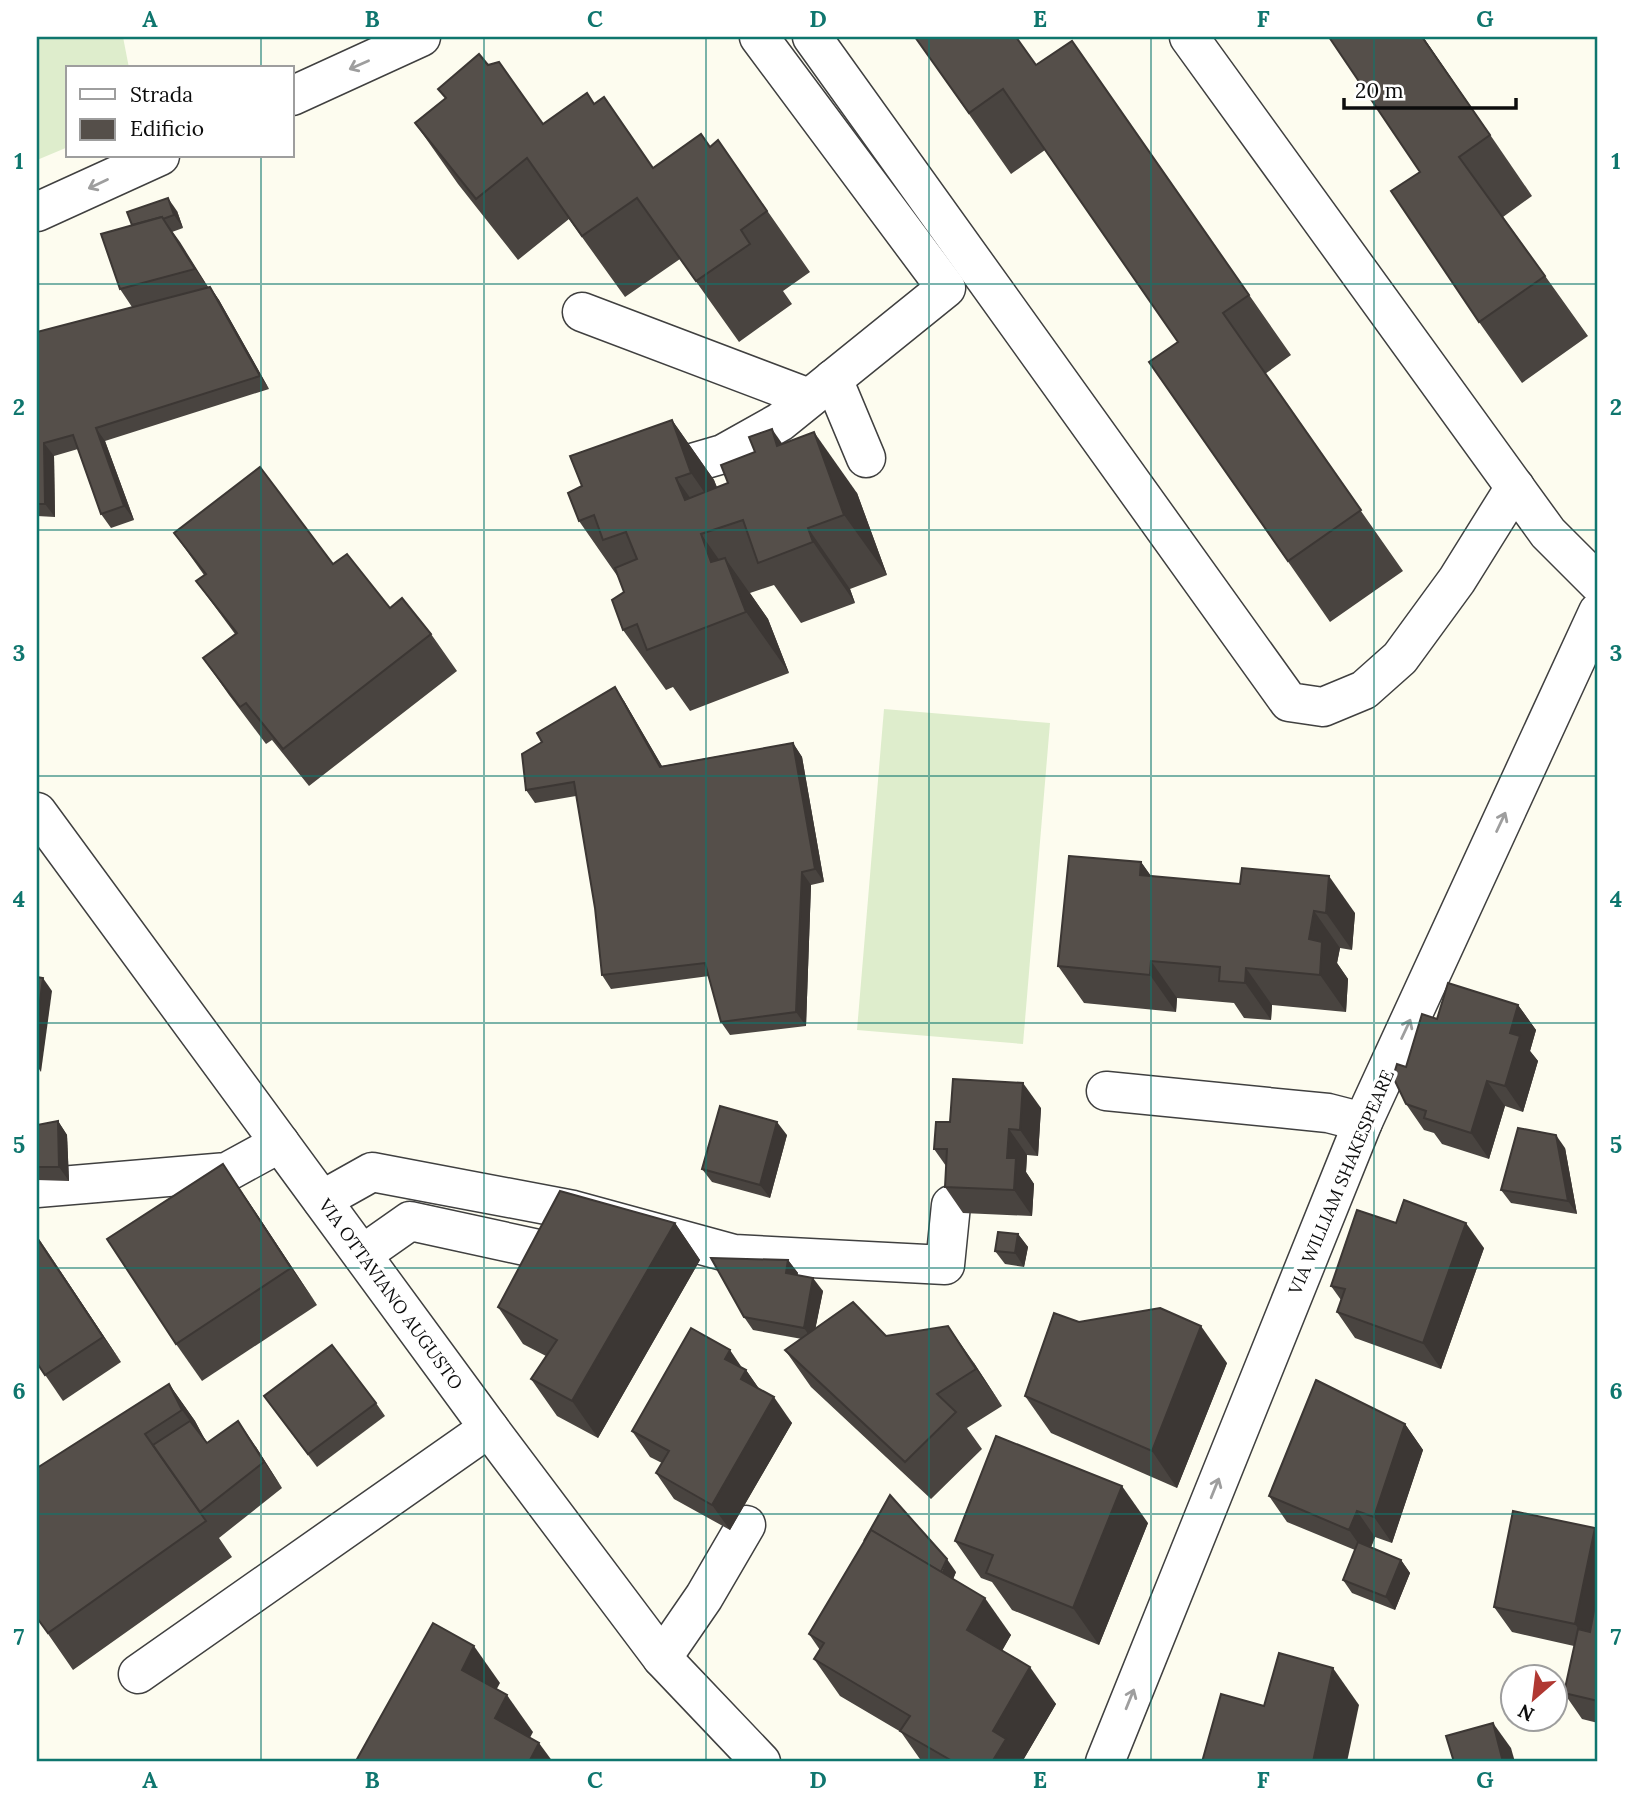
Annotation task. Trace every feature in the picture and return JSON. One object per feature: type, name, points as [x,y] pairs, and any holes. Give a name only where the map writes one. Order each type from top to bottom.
[{"type":"street","points":[[294,95],[421,37]]},
{"type":"street","points":[[624,484],[723,454],[780,422],[946,288],[760,37]]},
{"type":"street","points":[[812,37],[1289,702],[1323,707],[1364,690],[1401,658],[1457,580],[1515,487]]},
{"type":"street","points":[[1189,37],[1548,533],[1598,583]]},
{"type":"street","points":[[37,212],[156,158]]},
{"type":"street","points":[[582,312],[821,389],[866,458]]},
{"type":"street","name":"VIA WILLIAM SHAKESPEARE","points":[[1105,1762],[1363,1122],[1598,612]]},
{"type":"street","name":"VIA OTTAVIANO AUGUSTO","points":[[37,811],[489,1428],[662,1658],[761,1762]]},
{"type":"street","points":[[1107,1091],[1328,1113],[1363,1122]]},
{"type":"street","points":[[37,1188],[227,1172],[280,1143]]},
{"type":"street","points":[[322,1200],[372,1172],[573,1210],[734,1254],[945,1265],[951,1205]]},
{"type":"street","points":[[363,1254],[410,1221],[543,1250]]},
{"type":"street","points":[[138,1674],[489,1428]]},
{"type":"street","points":[[662,1658],[705,1597],[746,1525]]},
{"type":"green space","points":[[37,37],[123,37],[129,66],[66,66],[66,148],[37,160]]},
{"type":"green space","points":[[884,709],[1050,723],[1023,1044],[857,1030]]},
{"type":"building","points":[[915,37],[1016,37],[1036,65],[1072,41],[1249,295],[1223,313],[1361,510],[1288,561],[1149,362],[1178,342],[1003,89],[969,113]]},
{"type":"building","points":[[1329,37],[1422,37],[1490,135],[1459,157],[1545,276],[1479,322],[1391,191],[1420,172]]},
{"type":"building","points":[[479,54],[488,65],[499,62],[543,124],[587,93],[594,104],[604,97],[653,168],[701,134],[710,147],[718,140],[767,211],[741,230],[750,244],[696,281],[637,198],[582,236],[527,158],[476,199],[415,123],[446,98],[438,89]]},
{"type":"building","points":[[168,198],[174,215],[132,225],[127,212]]},
{"type":"building","points":[[162,217],[195,269],[120,289],[101,234]]},
{"type":"building","points":[[210,287],[260,376],[96,428],[124,506],[101,514],[73,435],[44,443],[45,504],[37,504],[37,332]]},
{"type":"building","points":[[672,420],[691,473],[676,478],[685,500],[728,483],[721,465],[755,452],[749,437],[772,429],[777,446],[814,432],[844,515],[808,528],[813,542],[758,563],[743,520],[701,534],[711,562],[725,558],[746,612],[647,650],[637,624],[623,630],[612,600],[624,592],[615,568],[637,559],[626,532],[603,540],[594,515],[579,521],[568,493],[582,486],[570,456]]},
{"type":"building","points":[[260,467],[333,564],[347,554],[390,608],[402,598],[431,634],[283,749],[246,703],[240,707],[203,658],[237,633],[196,581],[206,574],[174,533]]},
{"type":"building","points":[[615,687],[660,767],[793,743],[815,869],[802,872],[796,1012],[721,1022],[705,963],[602,975],[595,908],[574,782],[526,790],[522,754],[542,742],[537,733]]},
{"type":"building","points":[[1069,856],[1141,862],[1140,875],[1240,884],[1242,868],[1329,876],[1326,913],[1314,911],[1309,939],[1322,942],[1320,975],[1246,968],[1245,983],[1219,981],[1220,967],[1151,961],[1150,975],[1058,966]]},
{"type":"building","points":[[37,977],[43,978],[37,1024]]},
{"type":"building","points":[[1448,983],[1518,1005],[1510,1033],[1520,1036],[1505,1086],[1487,1081],[1471,1133],[1424,1118],[1426,1111],[1406,1104],[1393,1077],[1397,1064],[1406,1067],[1422,1014],[1437,1019]]},
{"type":"building","points":[[953,1079],[1023,1083],[1020,1130],[1009,1129],[1007,1158],[1016,1158],[1014,1190],[945,1187],[947,1149],[934,1149],[936,1122],[950,1122]]},
{"type":"building","points":[[720,1106],[777,1122],[760,1185],[702,1169]]},
{"type":"building","points":[[58,1121],[59,1167],[37,1167],[37,1125]]},
{"type":"building","points":[[1518,1128],[1556,1135],[1568,1201],[1501,1190]]},
{"type":"building","points":[[223,1164],[291,1268],[176,1344],[107,1239]]},
{"type":"building","points":[[560,1191],[675,1223],[572,1401],[531,1379],[557,1340],[498,1307]]},
{"type":"building","points":[[1404,1200],[1466,1223],[1423,1343],[1337,1312],[1345,1289],[1331,1286],[1357,1210],[1396,1223]]},
{"type":"building","points":[[998,1232],[1018,1234],[1015,1253],[995,1251]]},
{"type":"building","points":[[37,1238],[103,1337],[45,1375],[37,1363]]},
{"type":"building","points":[[711,1258],[788,1260],[786,1273],[813,1278],[804,1328],[744,1317]]},
{"type":"building","points":[[853,1302],[886,1336],[948,1326],[976,1369],[937,1394],[956,1412],[905,1462],[785,1350]]},
{"type":"building","points":[[1160,1308],[1201,1326],[1152,1451],[1025,1396],[1054,1313],[1079,1322]]},
{"type":"building","points":[[691,1328],[730,1350],[725,1359],[746,1370],[741,1379],[774,1397],[712,1505],[656,1473],[669,1451],[632,1431]]},
{"type":"building","points":[[332,1345],[376,1403],[308,1454],[264,1396]]},
{"type":"building","points":[[1316,1380],[1405,1424],[1374,1517],[1357,1511],[1349,1530],[1269,1496]]},
{"type":"building","points":[[169,1384],[182,1410],[145,1434],[206,1521],[48,1633],[37,1618],[37,1468]]},
{"type":"building","points":[[190,1421],[207,1443],[238,1421],[264,1462],[200,1512],[153,1445]]},
{"type":"building","points":[[996,1436],[1122,1486],[1073,1608],[986,1573],[993,1555],[955,1541]]},
{"type":"building","points":[[890,1495],[947,1559],[941,1572],[871,1530],[864,1541]]},
{"type":"building","points":[[1513,1511],[1595,1528],[1575,1624],[1494,1607]]},
{"type":"building","points":[[871,1530],[985,1598],[967,1630],[1030,1667],[993,1731],[1006,1739],[992,1762],[954,1762],[900,1731],[910,1716],[814,1659],[824,1643],[809,1634]]},
{"type":"building","points":[[1358,1542],[1401,1560],[1386,1597],[1343,1580]]},
{"type":"building","points":[[1598,1600],[1598,1701],[1568,1694],[1568,1675],[1578,1629],[1590,1632]]},
{"type":"building","points":[[433,1623],[474,1646],[462,1670],[507,1695],[495,1718],[539,1743],[529,1762],[363,1762],[357,1759]]},
{"type":"building","points":[[1279,1653],[1333,1668],[1313,1762],[1202,1762],[1221,1694],[1264,1706]]},
{"type":"building","points":[[1493,1723],[1503,1762],[1454,1762],[1446,1736]]}]
